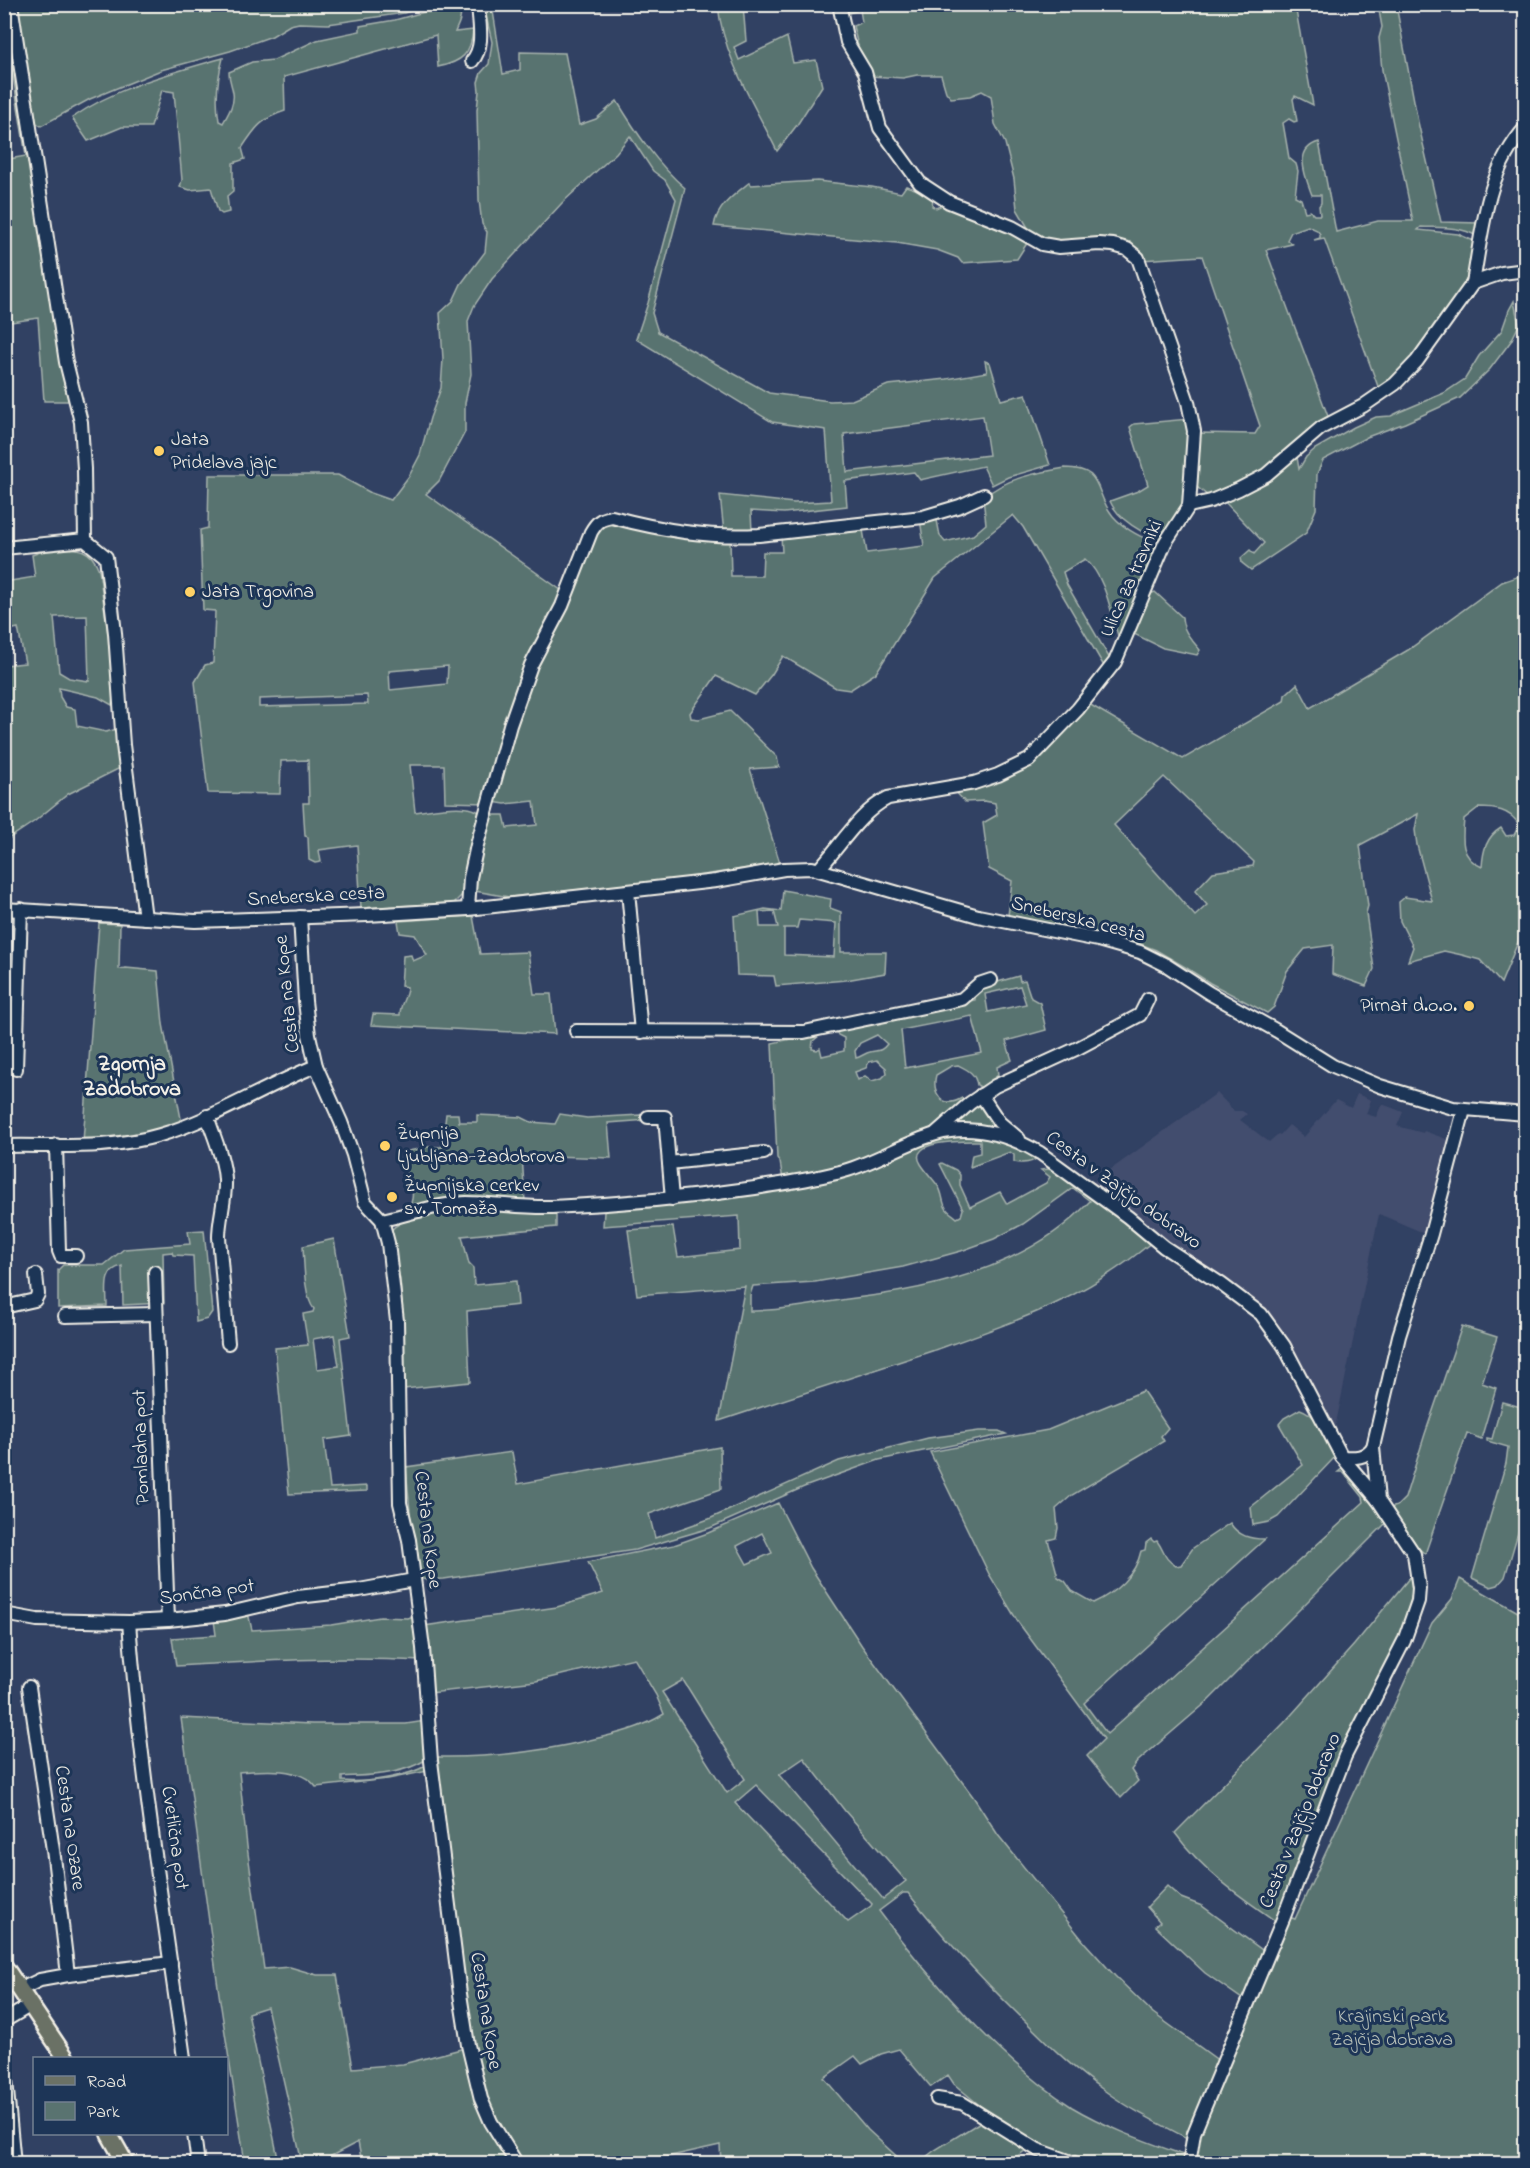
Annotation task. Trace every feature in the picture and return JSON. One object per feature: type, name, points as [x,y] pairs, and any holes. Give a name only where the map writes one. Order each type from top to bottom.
[{"type":"main road","points":[[4,1966],[65,2057]]},
{"type":"main road","points":[[110,2135],[126,2163]]},
{"type":"street","points":[[11,4],[66,362],[81,422],[85,540]]},
{"type":"street","points":[[472,61],[478,54],[480,46],[478,4]]},
{"type":"street","points":[[839,4],[847,42],[865,72],[880,128],[920,183],[949,202],[1012,227],[1042,244],[1059,247],[1113,245],[1127,249],[1138,258],[1188,402],[1194,431],[1189,506]]},
{"type":"street","name":"Ulica za travniki","points":[[819,869],[867,812],[878,803],[888,798],[974,783],[998,775],[1029,760],[1078,709],[1115,662],[1165,543],[1189,506],[1211,501],[1266,475],[1321,428],[1363,406],[1395,384],[1417,361],[1473,283],[1492,180],[1514,140],[1526,128]]},
{"type":"street","points":[[1473,283],[1502,273],[1526,270]]},
{"type":"street","points":[[468,909],[470,878],[477,845],[510,725],[531,665],[562,606],[597,522],[612,517],[666,530],[732,537],[923,517],[960,507],[984,495]]},
{"type":"street","points":[[4,548],[85,540],[105,557],[115,633],[123,745],[145,918]]},
{"type":"street","name":"Sneberska cesta","points":[[4,909],[216,921],[300,918],[468,909],[716,881],[784,869],[819,869],[889,892],[978,916],[1098,940],[1140,952],[1166,965],[1209,993],[1347,1073],[1431,1103],[1464,1110],[1526,1114]]},
{"type":"street","points":[[628,891],[641,1032]]},
{"type":"street","points":[[16,1069],[21,909]]},
{"type":"street","name":"Cesta na Kope","points":[[300,918],[307,1012],[316,1066],[353,1155],[365,1202],[381,1220],[388,1244],[397,1321],[400,1503],[409,1540],[423,1648],[431,1761],[460,1994],[481,2099],[491,2122],[517,2163]]},
{"type":"street","points":[[576,1031],[812,1031],[962,999],[979,984],[991,980]]},
{"type":"street","points":[[935,1134],[981,1095],[1012,1077],[1078,1048],[1140,1015],[1148,999]]},
{"type":"street","points":[[4,1146],[129,1142],[174,1131],[316,1066]]},
{"type":"street","points":[[981,1095],[999,1122],[1027,1146]]},
{"type":"street","name":"Cesta v Zajčjo dobravo","points":[[1378,1500],[1373,1447],[1399,1336],[1431,1234],[1464,1110]]},
{"type":"street","points":[[207,1116],[219,1151],[225,1183],[219,1220],[219,1237],[228,1343]]},
{"type":"street","points":[[648,1117],[665,1117],[672,1199]]},
{"type":"street","name":"Cesta v Zajčjo dobravo","points":[[381,1220],[463,1203],[548,1207],[672,1199],[813,1178],[878,1159],[935,1134],[975,1131],[989,1133],[1027,1146],[1070,1173],[1164,1247],[1221,1284],[1261,1314],[1284,1346],[1342,1457],[1378,1500],[1414,1554],[1418,1601],[1400,1650],[1345,1756],[1283,1919],[1194,2133],[1189,2163]]},
{"type":"street","points":[[56,1145],[59,1251],[61,1256],[76,1256]]},
{"type":"street","points":[[669,1163],[764,1154]]},
{"type":"street","name":"Pomladna pot","points":[[155,1272],[168,1620]]},
{"type":"street","points":[[4,1307],[35,1300],[38,1294],[36,1275]]},
{"type":"street","points":[[65,1316],[156,1314]]},
{"type":"street","points":[[1342,1457],[1362,1456],[1368,1454],[1373,1447]]},
{"type":"street","name":"Sončna pot","points":[[4,1614],[37,1620],[129,1622],[168,1620],[225,1614],[298,1597],[359,1590],[414,1580]]},
{"type":"street","name":"Cvetlična pot","points":[[129,1622],[137,1712],[184,2057]]},
{"type":"street","name":"Cesta na Ozare","points":[[29,1687],[54,1857],[68,1975]]},
{"type":"street","points":[[21,1989],[40,1980],[68,1975],[171,1963]]},
{"type":"street","points":[[4,2021],[31,2005]]},
{"type":"street","points":[[4,2059],[14,2163]]},
{"type":"street","points":[[936,2099],[962,2103],[1038,2150],[1077,2163]]},
{"type":"street","points":[[194,2135],[198,2163]]},
{"type":"shaded area","points":[[1217,1093],[1234,1111],[1247,1114],[1240,1120],[1269,1142],[1289,1125],[1304,1137],[1336,1100],[1351,1108],[1357,1094],[1371,1100],[1366,1114],[1376,1117],[1382,1104],[1403,1112],[1397,1126],[1423,1133],[1424,1131],[1449,1140],[1438,1177],[1441,1179],[1424,1233],[1379,1214],[1334,1433],[1270,1320],[1165,1244],[1092,1183]]},
{"type":"green space","points":[[8,4],[70,401],[44,401],[38,318],[5,323],[4,160],[26,156],[5,27],[5,5]]},
{"type":"green space","points":[[16,5],[431,5],[404,13],[328,24],[290,25],[272,36],[230,51],[161,70],[90,99],[41,126],[36,123],[32,113]]},
{"type":"green space","points":[[449,5],[457,5],[460,12],[455,32],[473,30],[470,45],[464,56],[453,62],[438,67],[436,35],[284,77],[285,111],[270,117],[260,125],[242,148],[245,159],[233,163],[233,191],[227,196],[229,212],[222,214],[218,211],[211,188],[190,190],[180,187],[182,180],[174,92],[162,90],[151,127],[122,127],[88,141],[72,118],[125,89],[223,58],[217,97],[219,121],[223,123],[233,101],[229,72],[252,62],[274,60],[317,40],[360,31],[360,26],[395,20]]},
{"type":"green space","points":[[492,5],[503,74],[520,70],[520,52],[565,53],[579,125],[596,119],[617,101],[656,158],[685,188],[652,313],[658,332],[769,393],[830,401],[852,400],[888,385],[987,372],[985,361],[990,363],[1001,400],[1026,394],[1050,465],[1008,477],[992,485],[983,466],[920,480],[914,472],[845,481],[847,506],[784,513],[751,511],[752,532],[724,533],[720,495],[794,503],[831,501],[826,430],[772,422],[636,339],[676,199],[665,180],[653,171],[630,136],[616,153],[562,203],[492,279],[474,306],[468,321],[471,374],[465,403],[465,432],[439,481],[426,494],[565,593],[486,803],[445,802],[444,765],[410,765],[415,812],[460,807],[469,808],[482,815],[466,891],[454,903],[361,908],[357,845],[319,850],[321,862],[315,863],[309,860],[303,803],[309,803],[308,760],[281,761],[280,794],[208,793],[195,682],[205,665],[213,663],[215,611],[203,610],[200,530],[208,528],[209,475],[338,475],[371,493],[391,500],[409,476],[420,455],[441,388],[443,359],[440,313],[453,301],[461,284],[485,252],[487,232],[482,224],[479,200],[477,110],[478,82],[481,73],[489,64],[492,42],[485,11]],"holes":[[[983,416],[989,455],[847,472],[844,434]],[[448,666],[447,684],[390,690],[389,671]],[[367,695],[368,704],[259,707],[259,699]]]},
{"type":"green space","points":[[525,5],[600,5],[601,10]]},
{"type":"green space","points":[[718,5],[743,5],[746,41],[734,47],[739,60],[787,37],[793,63],[816,60],[822,86],[777,151],[733,62],[721,24]]},
{"type":"green space","points":[[842,5],[1295,5],[1313,105],[1295,96],[1293,99],[1297,121],[1289,119],[1283,123],[1289,158],[1296,164],[1298,171],[1295,196],[1301,199],[1305,212],[1310,211],[1314,215],[1320,215],[1321,195],[1312,195],[1303,164],[1306,151],[1319,142],[1336,232],[1378,221],[1413,221],[1382,70],[1379,38],[1382,27],[1378,5],[1396,5],[1418,122],[1441,222],[1479,223],[1476,236],[1450,228],[1421,227],[1418,230],[1458,234],[1476,242],[1472,265],[1464,289],[1408,365],[1380,392],[1324,238],[1314,240],[1320,238],[1320,234],[1308,226],[1291,232],[1287,240],[1292,244],[1266,250],[1329,419],[1257,477],[1208,496],[1197,487],[1195,477],[1198,433],[1255,434],[1260,426],[1202,256],[1141,260],[1120,241],[1107,238],[1060,244],[1033,236],[1017,209],[1014,179],[1005,143],[995,124],[991,96],[982,91],[970,96],[951,98],[946,92],[941,75],[917,75],[903,78],[870,76],[860,54],[853,26],[862,22],[860,10],[844,14]]},
{"type":"green space","points":[[817,181],[872,187],[901,193],[906,186],[930,194],[933,199],[932,206],[936,208],[942,205],[954,208],[1029,240],[1017,259],[962,263],[958,258],[937,250],[897,243],[714,226],[723,206],[750,182],[751,185]]},
{"type":"green space","points":[[1514,301],[1519,325],[1511,341],[1490,369],[1460,398],[1367,437],[1323,460],[1317,474],[1316,509],[1306,533],[1251,570],[1242,563],[1241,558],[1250,550],[1254,554],[1264,543],[1223,500],[1297,457],[1299,469],[1306,457],[1315,449],[1354,427],[1376,417],[1391,416],[1444,393],[1465,379],[1479,356],[1502,330]]},
{"type":"green space","points":[[1189,419],[1186,498],[1163,540],[1147,534],[1125,520],[1110,501],[1148,485],[1130,427],[1134,424]]},
{"type":"green space","points":[[1065,468],[1087,472],[1096,483],[1107,507],[1118,521],[1135,533],[1160,545],[1120,642],[1103,587],[1092,567],[1085,559],[1063,572],[1067,585],[1110,659],[1105,668],[1023,527],[1013,515],[935,578],[876,673],[850,690],[836,688],[783,656],[755,695],[716,676],[690,713],[691,718],[699,719],[730,711],[777,757],[779,767],[750,769],[780,863],[678,879],[509,897],[475,891],[473,882],[488,815],[504,815],[507,828],[537,825],[534,801],[505,804],[492,802],[518,709],[594,532],[604,522],[730,540],[731,576],[762,576],[763,552],[782,552],[781,536],[863,530],[867,553],[924,546],[920,519],[936,515],[940,536],[945,542],[973,535],[986,524],[983,498],[992,491],[1021,477]]},
{"type":"green space","points":[[51,548],[80,550],[91,556],[99,570],[115,684],[112,705],[98,697],[59,688],[60,697],[66,707],[75,709],[77,726],[106,732],[117,729],[120,768],[68,794],[35,821],[5,841],[5,665],[25,663],[18,628],[5,631],[5,582],[35,577],[32,555]],"holes":[[[87,616],[89,681],[69,678],[59,672],[54,617]]]},
{"type":"green space","points":[[1525,574],[1525,925],[1501,983],[1480,960],[1462,955],[1444,951],[1408,961],[1413,947],[1400,921],[1399,902],[1405,897],[1432,901],[1417,845],[1415,830],[1418,814],[1360,845],[1374,969],[1366,986],[1332,974],[1333,945],[1305,949],[1287,971],[1274,1007],[1267,1013],[1210,983],[1156,950],[1122,937],[1008,916],[1012,881],[989,869],[983,823],[997,815],[995,803],[965,802],[955,791],[1033,763],[1089,704],[1183,759],[1284,701],[1285,695],[1297,684],[1310,708],[1408,650],[1502,582]],"holes":[[[1164,777],[1254,862],[1253,866],[1213,872],[1195,891],[1207,905],[1195,916],[1114,825]],[[1478,808],[1496,809],[1506,813],[1519,825],[1514,835],[1506,836],[1501,828],[1492,836],[1484,850],[1482,867],[1470,859],[1463,841],[1464,819]]]},
{"type":"green space","points":[[1155,592],[1182,617],[1186,631],[1200,650],[1197,655],[1163,648],[1134,634],[1150,594]]},
{"type":"green space","points":[[783,890],[831,899],[830,908],[841,912],[841,952],[886,952],[885,973],[846,980],[776,986],[774,976],[737,975],[734,916],[765,909],[781,911]],"holes":[[[774,911],[778,927],[760,927],[759,912]],[[799,920],[836,923],[834,957],[784,955],[784,928],[797,928]]]},
{"type":"green space","points":[[473,916],[480,954],[528,952],[534,994],[551,994],[555,1034],[371,1025],[373,1014],[400,1015],[407,987],[401,986],[403,956],[411,955],[413,961],[427,955],[415,935],[400,933],[398,921]]},
{"type":"green space","points":[[99,923],[120,924],[119,969],[158,971],[163,1024],[182,1124],[139,1137],[83,1142]]},
{"type":"green space","points":[[1019,976],[1020,981],[1025,980],[1031,998],[1040,1003],[1046,1030],[1006,1041],[1012,1060],[997,1067],[998,1075],[982,1088],[977,1085],[971,1072],[958,1065],[951,1066],[936,1075],[935,1088],[940,1098],[949,1102],[962,1098],[966,1102],[932,1131],[853,1163],[783,1180],[780,1162],[777,1158],[772,1043],[819,1033],[813,1041],[812,1049],[820,1048],[822,1056],[844,1051],[844,1038],[838,1035],[835,1029],[975,1000],[975,992],[994,983]],"holes":[[[1020,986],[1026,1004],[988,1012],[985,994]],[[972,1016],[982,1053],[905,1068],[901,1030]],[[877,1035],[887,1044],[881,1050],[856,1058],[855,1051],[860,1043]],[[877,1060],[886,1068],[887,1073],[882,1078],[872,1081],[865,1076],[858,1080],[855,1072],[866,1068],[869,1062]]]},
{"type":"green space","points":[[977,1105],[981,1106],[1006,1132],[953,1127],[952,1121]]},
{"type":"green space","points":[[446,1114],[458,1114],[459,1122],[477,1122],[477,1115],[521,1117],[531,1122],[555,1124],[560,1114],[587,1118],[640,1115],[649,1120],[608,1123],[611,1158],[522,1155],[525,1202],[407,1213],[412,1194],[411,1185],[406,1176],[409,1151],[423,1147],[442,1147]]},
{"type":"green space","points":[[958,1133],[990,1137],[1039,1156],[1030,1162],[1017,1163],[1014,1162],[1014,1155],[1010,1152],[970,1167],[972,1155],[980,1153],[980,1141],[940,1143],[922,1150],[918,1156],[921,1164],[940,1189],[947,1209],[957,1218],[961,1216],[963,1209],[940,1164],[956,1170],[960,1175],[960,1185],[970,1207],[1000,1192],[1007,1204],[1046,1183],[1050,1177],[1041,1170],[1056,1168],[1152,1242],[1100,1279],[1020,1319],[932,1351],[719,1421],[745,1286],[637,1295],[628,1230],[673,1227],[678,1257],[740,1250],[739,1216],[603,1226],[604,1212],[608,1209],[755,1191],[914,1148],[940,1137]],"holes":[[[1073,1188],[1090,1201],[1067,1223],[1042,1241],[1014,1256],[955,1279],[894,1293],[793,1308],[750,1311],[750,1295],[753,1286],[815,1282],[903,1267],[994,1239],[1023,1224]]]},
{"type":"green space","points":[[475,1209],[556,1210],[556,1227],[462,1236],[469,1264],[473,1268],[474,1285],[516,1281],[518,1305],[467,1311],[470,1382],[404,1389],[400,1280],[390,1231],[397,1225],[418,1216]]},
{"type":"green space","points":[[204,1230],[212,1312],[207,1319],[196,1322],[193,1256],[173,1255],[172,1252],[163,1253],[164,1303],[123,1305],[122,1266],[116,1268],[108,1276],[107,1306],[58,1308],[58,1270],[63,1265],[104,1265],[124,1249],[190,1244],[188,1231]]},
{"type":"green space","points":[[334,1239],[350,1336],[340,1338],[351,1436],[324,1440],[330,1488],[367,1486],[367,1491],[289,1494],[275,1348],[308,1345],[303,1314],[313,1312],[314,1309],[306,1288],[303,1246]],"holes":[[[334,1335],[339,1366],[317,1369],[313,1339]]]},
{"type":"green space","points":[[1462,1326],[1497,1337],[1482,1383],[1496,1388],[1481,1439],[1467,1433],[1425,1554],[1414,1544],[1390,1508],[1397,1506],[1405,1498]]},
{"type":"green space","points":[[1143,1391],[1168,1428],[1161,1436],[1164,1441],[1072,1495],[1056,1509],[1058,1528],[1056,1538],[1048,1540],[1058,1577],[1065,1581],[1072,1591],[1093,1603],[1109,1594],[1123,1582],[1134,1568],[1141,1551],[1145,1550],[1146,1543],[1151,1539],[1154,1542],[1157,1541],[1166,1557],[1176,1566],[1181,1565],[1193,1548],[1230,1523],[1245,1536],[1265,1539],[1084,1703],[1107,1734],[1364,1502],[1363,1497],[1343,1472],[1338,1472],[1344,1467],[1388,1521],[1208,1701],[1137,1762],[1131,1770],[1138,1781],[1121,1798],[1087,1756],[1104,1739],[1018,1622],[989,1574],[930,1452],[1048,1430]]},
{"type":"green space","points":[[1502,1402],[1525,1408],[1525,1450],[1523,1450],[1521,1459],[1525,1460],[1525,1509],[1505,1577],[1498,1585],[1491,1587],[1472,1578],[1506,1463],[1508,1447],[1487,1441],[1487,1438],[1492,1439]]},
{"type":"green space","points":[[1300,1409],[1317,1421],[1335,1457],[1278,1517],[1269,1522],[1253,1525],[1251,1507],[1303,1465],[1279,1424],[1284,1418]]},
{"type":"green space","points":[[979,1431],[999,1431],[1006,1434],[879,1460],[804,1487],[710,1528],[635,1550],[444,1579],[426,1580],[420,1578],[418,1574],[406,1467],[512,1452],[518,1484],[720,1447],[721,1489],[649,1514],[655,1538],[709,1519],[839,1461],[928,1438]]},
{"type":"green space","points":[[778,1503],[811,1568],[862,1646],[974,1798],[998,1835],[1085,1943],[1115,1976],[1153,2013],[1219,2061],[1189,2139],[1125,2104],[1093,2083],[1071,2064],[975,1971],[908,1893],[903,1893],[879,1911],[898,1937],[943,1991],[1019,2067],[1072,2107],[1099,2122],[1186,2156],[1185,2163],[1089,2163],[1051,2152],[1030,2142],[983,2108],[954,2084],[948,2075],[931,2087],[899,2049],[881,2054],[862,2064],[855,2056],[824,2078],[868,2130],[904,2163],[721,2163],[720,2145],[640,2163],[583,2164],[581,2161],[573,2164],[521,2163],[486,2102],[471,2039],[434,1753],[438,1757],[477,1756],[552,1748],[628,1730],[664,1714],[656,1695],[634,1658],[536,1681],[430,1693],[424,1626],[557,1607],[603,1593],[588,1562],[674,1545]],"holes":[[[762,1533],[772,1553],[747,1564],[737,1546]],[[683,1680],[745,1779],[727,1793],[662,1692]],[[804,1758],[845,1811],[906,1881],[883,1899],[779,1775]],[[756,1785],[872,1904],[871,1906],[848,1922],[735,1803]]]},
{"type":"green space","points":[[1410,1577],[1414,1577],[1408,1621],[1400,1641],[1343,1749],[1277,1922],[1209,1871],[1175,1833],[1284,1723],[1354,1645]]},
{"type":"green space","name":"Krajinski park Zajčja dobrava","points":[[1460,1579],[1525,1616],[1525,2163],[1194,2164],[1199,2132],[1289,1917],[1295,1919],[1432,1623],[1452,1599]]},
{"type":"green space","points":[[248,1613],[252,1630],[331,1625],[380,1617],[408,1618],[416,1615],[422,1661],[329,1659],[176,1666],[172,1638],[216,1635],[214,1620]]},
{"type":"green space","points":[[181,1718],[312,1724],[406,1724],[425,1721],[427,1759],[397,1771],[342,1777],[342,1781],[386,1778],[409,1773],[427,1765],[428,1771],[388,1779],[316,1787],[309,1780],[291,1772],[270,1770],[239,1772],[264,1969],[290,1967],[317,1975],[337,1975],[353,2068],[403,2064],[465,2048],[513,2163],[362,2163],[358,2142],[318,2163],[302,2163],[267,2007],[248,2013],[279,2163],[245,2163]]},
{"type":"green space","points":[[1167,1886],[1181,1898],[1202,1906],[1262,1950],[1262,1957],[1245,2001],[1205,1973],[1155,1926],[1160,1922],[1147,1907]]},
{"type":"green space","points":[[982,2121],[1026,2150],[1008,2163],[917,2164],[935,2150]]},
{"type":"place","name":"Jata Pridelava jajc","points":[[159,451]]},
{"type":"place","name":"Jata Trgovina","points":[[190,592]]},
{"type":"place","name":"Pirnat d.o.o.","points":[[1469,1006]]},
{"type":"place","name":"Župnija Ljubljana-Zadobrova","points":[[385,1146]]},
{"type":"place","name":"Župnijska cerkev sv. Tomaža","points":[[392,1197]]},
{"type":"district","name":"Zgornja Zadobrova","points":[[132,1078]]}]
